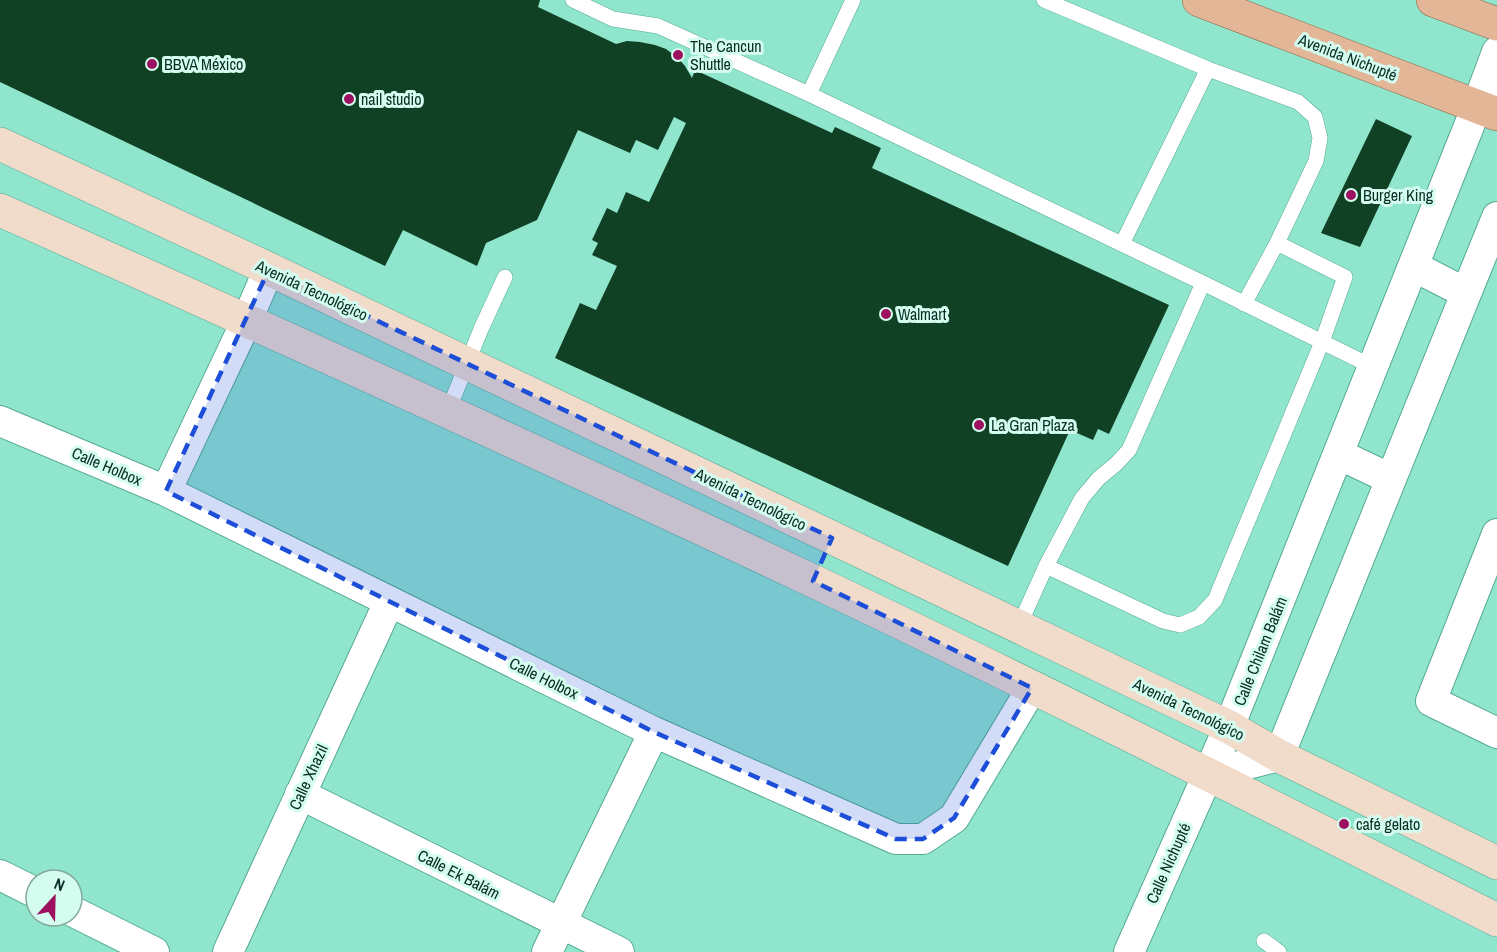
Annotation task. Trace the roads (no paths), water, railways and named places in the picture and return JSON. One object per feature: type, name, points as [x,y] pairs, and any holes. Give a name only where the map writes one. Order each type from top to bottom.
[{"type":"main road","name":"Avenida Nichupté","points":[[1199,0],[1487,110]]},
{"type":"main road","points":[[1433,0],[1497,24]]},
{"type":"street","name":"Calle Chilam Balám","points":[[1208,774],[1229,727],[1413,266],[1487,110],[1497,52]]},
{"type":"street","name":"Avenida Tecnológico","points":[[0,144],[269,269],[1229,727],[1279,756],[1497,863]]},
{"type":"street","points":[[0,210],[448,411],[813,581],[1208,774],[1497,920]]},
{"type":"street","points":[[1208,774],[1279,756],[1497,217]]},
{"type":"street","points":[[1413,266],[1466,293]]},
{"type":"street","points":[[166,491],[269,269]]},
{"type":"street","name":"Calle Holbox","points":[[0,421],[166,491],[654,732],[896,839],[924,838],[954,818],[1032,688]]},
{"type":"street","points":[[1338,454],[1391,479]]},
{"type":"street","points":[[1497,534],[1431,701],[1497,733]]},
{"type":"street","points":[[813,581],[832,538]]},
{"type":"street","name":"Calle Xhazil","points":[[228,952],[389,602]]},
{"type":"street","points":[[547,952],[654,732]]},
{"type":"street","name":"Calle Nichupté","points":[[1129,952],[1208,774]]},
{"type":"street","name":"Calle Ek Balám","points":[[300,794],[618,952]]},
{"type":"street","points":[[0,875],[24,887]]},
{"type":"street","points":[[84,917],[154,952]]},
{"type":"lane","points":[[573,0],[612,20],[657,26],[809,94],[1373,367]]},
{"type":"lane","points":[[809,94],[853,0]]},
{"type":"lane","points":[[1044,0],[1208,69],[1298,102],[1315,117],[1320,138],[1316,161],[1244,304]]},
{"type":"lane","points":[[1122,244],[1208,69]]},
{"type":"lane","points":[[1046,566],[1163,621],[1180,625],[1199,617],[1215,600],[1322,342],[1345,278],[1276,243]]},
{"type":"lane","points":[[448,411],[505,277]]},
{"type":"lane","points":[[1019,627],[1046,566],[1082,498],[1099,478],[1129,450],[1203,283]]},
{"type":"lane","points":[[1264,941],[1279,952]]},
{"type":"place","name":"The Cancun Shuttle","points":[[678,55]]},
{"type":"place","name":"BBVA México","points":[[152,64]]},
{"type":"place","name":"nail studio","points":[[349,99]]},
{"type":"place","name":"Burger King","points":[[1351,195]]},
{"type":"place","name":"Walmart","points":[[886,314]]},
{"type":"place","name":"La Gran Plaza","points":[[979,425]]},
{"type":"place","name":"café gelato","points":[[1344,824]]}]
